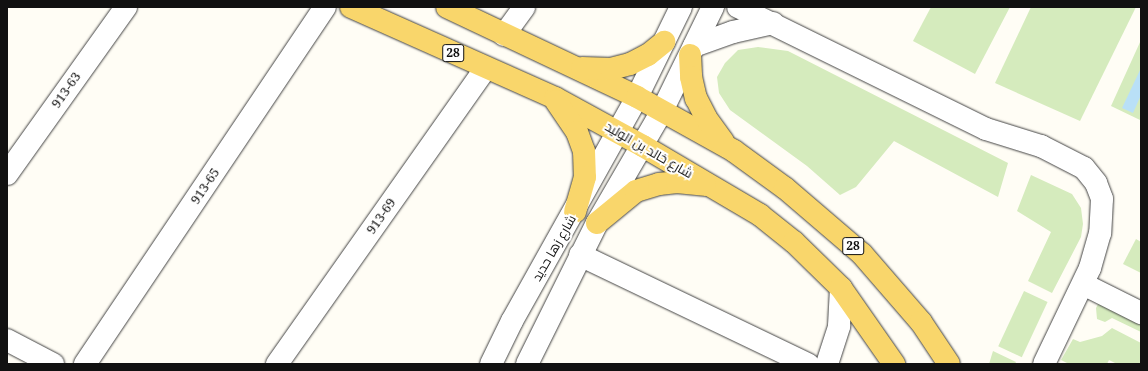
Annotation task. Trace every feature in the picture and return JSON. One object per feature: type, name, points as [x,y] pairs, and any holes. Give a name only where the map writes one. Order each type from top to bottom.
[{"type":"main road","name":"شارع خالد بن الوليد","points":[[351,7],[554,98],[613,140],[638,155],[711,186],[760,216],[794,242],[841,288],[894,364]]},
{"type":"main road","name":"28","points":[[447,7],[637,97],[734,151],[785,188],[862,254],[916,316],[949,364]]},
{"type":"main road","points":[[571,66],[591,70],[618,67],[648,55],[664,42]]},
{"type":"main road","points":[[692,51],[691,77],[706,118],[718,136],[734,151]]},
{"type":"main road","points":[[554,98],[577,132],[584,151],[585,177],[575,212]]},
{"type":"main road","points":[[597,223],[636,191],[659,184],[677,182],[711,186]]},
{"type":"street","name":"913-63","points":[[7,174],[126,7]]},
{"type":"street","name":"913-65","points":[[85,364],[325,7]]},
{"type":"street","points":[[504,35],[524,7]]},
{"type":"street","name":"شارع زها حديد","points":[[491,364],[512,322],[575,212],[637,97],[681,7]]},
{"type":"street","name":"شارع زها حديد","points":[[527,364],[580,255],[662,111],[713,7]]},
{"type":"street","points":[[738,7],[986,128],[1055,152],[1084,168],[1096,183],[1102,199],[1100,233],[1083,284],[1047,363]]},
{"type":"street","points":[[760,7],[773,24]]},
{"type":"street","points":[[692,51],[733,32],[773,24]]},
{"type":"street","name":"913-69","points":[[276,364],[486,68]]},
{"type":"street","points":[[580,255],[808,364]]},
{"type":"street","points":[[1083,284],[1141,313]]},
{"type":"street","points":[[827,364],[839,326],[841,288]]},
{"type":"street","points":[[7,340],[53,364]]},
{"type":"green space","points":[[931,7],[1010,7],[975,74],[913,41]]},
{"type":"green space","points":[[1031,7],[1136,7],[1080,121],[995,83]]},
{"type":"green space","points":[[1141,40],[1141,118],[1140,120],[1111,106]]},
{"type":"green space","points":[[758,47],[788,51],[1008,163],[998,197],[894,141],[856,187],[840,195],[807,166],[730,110],[719,93],[717,77],[725,63],[738,50]]},
{"type":"green space","points":[[1031,175],[1072,194],[1081,208],[1083,224],[1081,237],[1052,293],[1028,281],[1051,232],[1017,211]]},
{"type":"green space","points":[[1136,239],[1141,242],[1141,273],[1123,264]]},
{"type":"green space","points":[[1024,291],[1048,302],[1022,357],[998,346]]},
{"type":"green space","points":[[1101,298],[1141,318],[1141,332],[1112,318],[1105,322],[1097,319],[1096,308]]},
{"type":"green space","points":[[1112,328],[1141,343],[1141,364],[1117,364],[1109,360],[1107,364],[1069,364],[1061,360],[1073,339],[1080,342],[1102,336]]},
{"type":"green space","points":[[993,351],[1016,362],[1015,364],[989,364]]},
{"type":"water","points":[[1141,68],[1141,95],[1133,113],[1122,108]]}]
